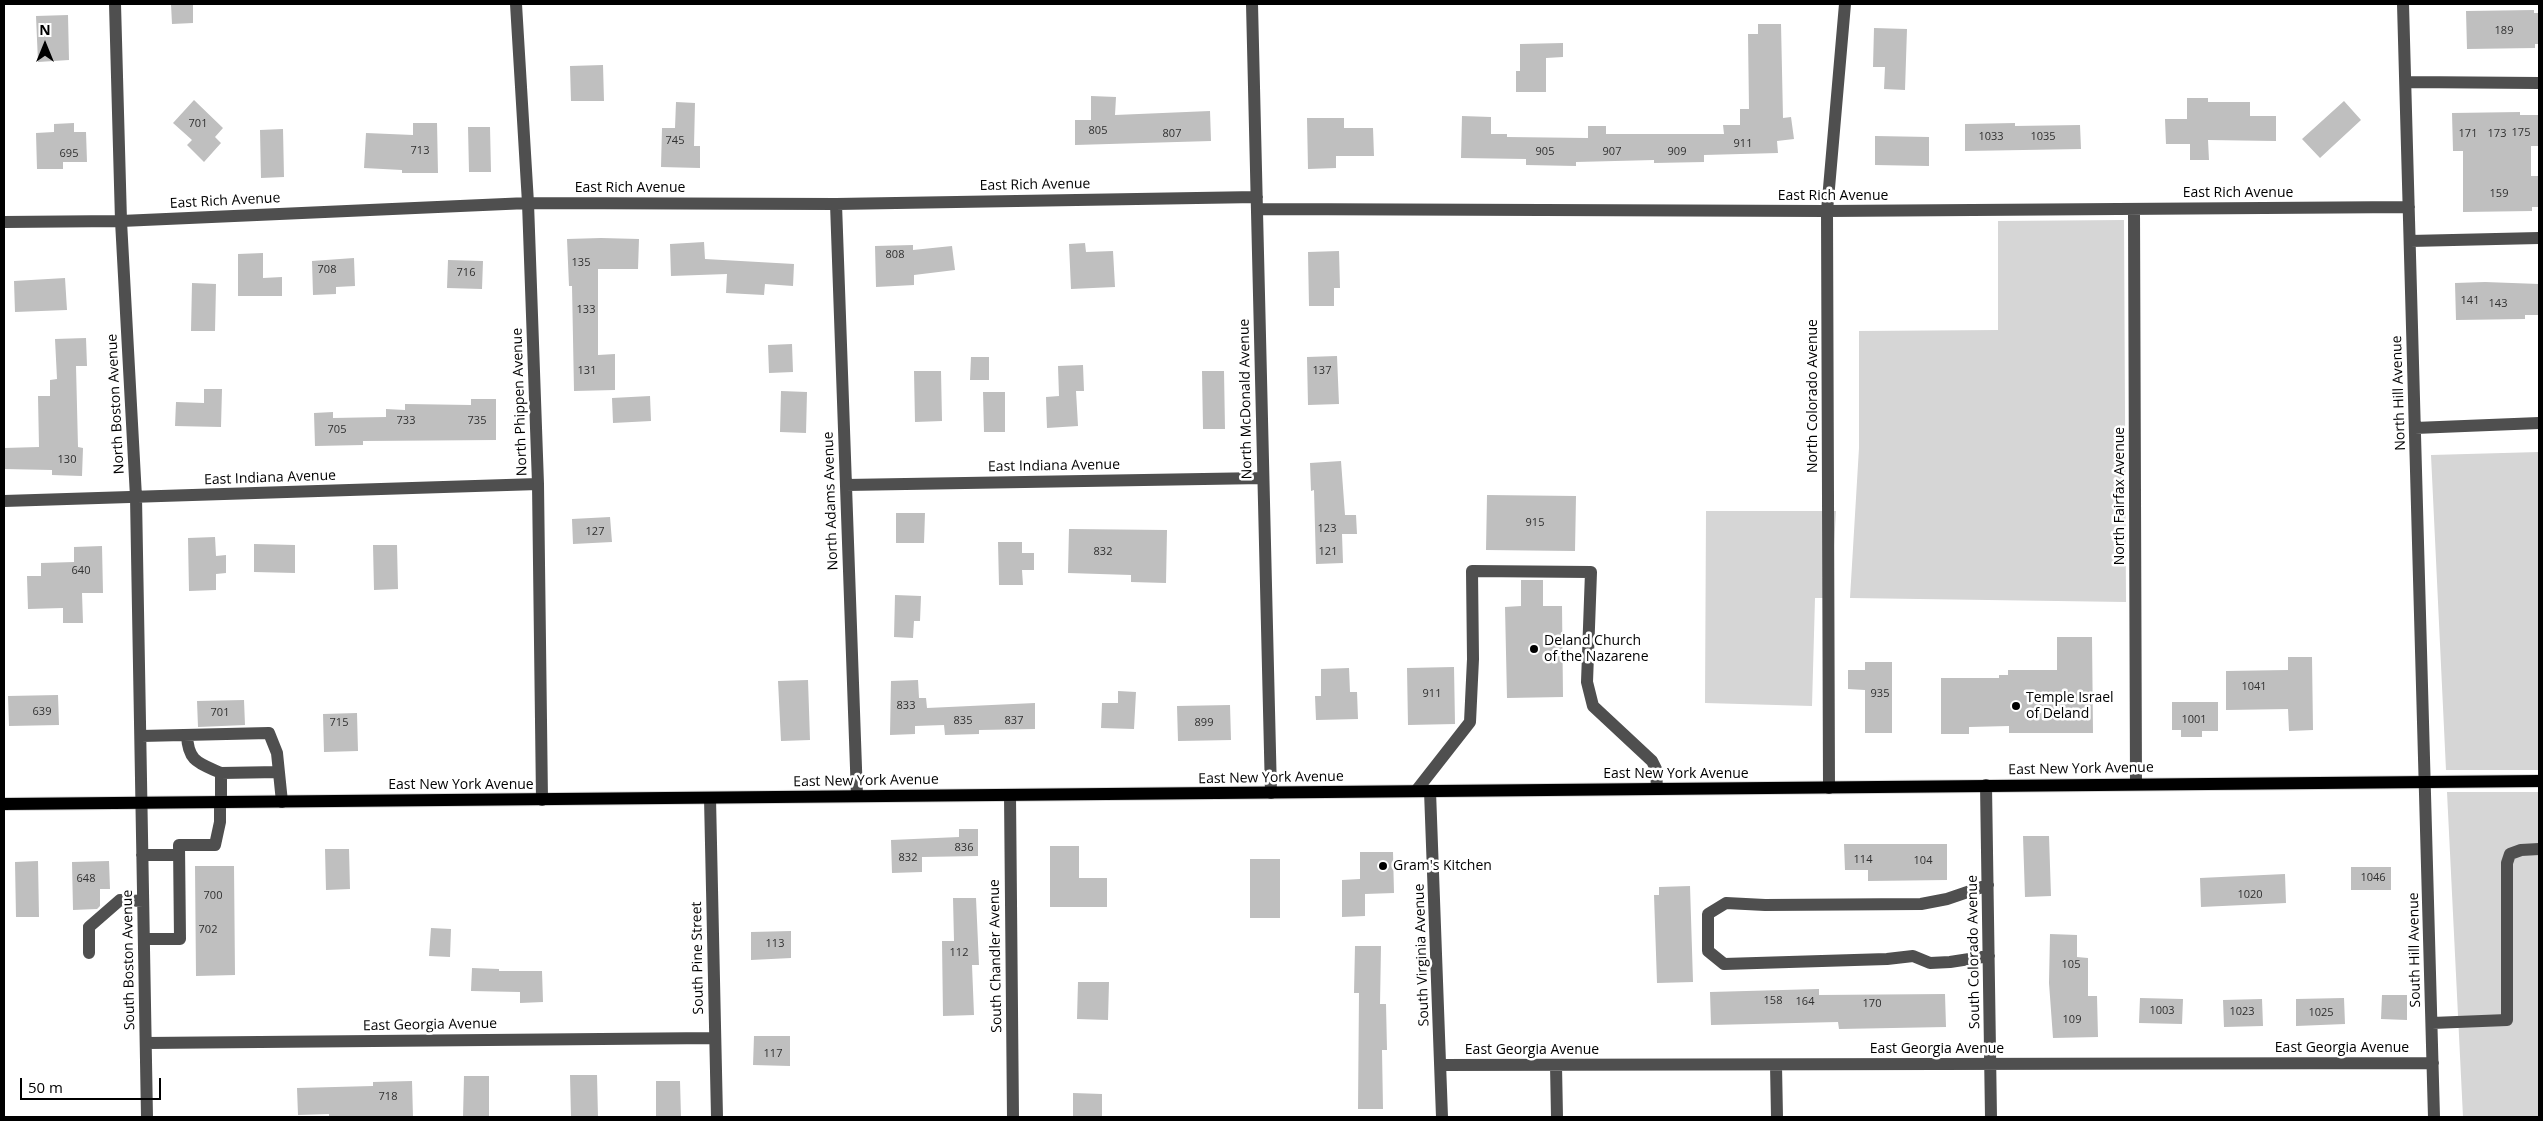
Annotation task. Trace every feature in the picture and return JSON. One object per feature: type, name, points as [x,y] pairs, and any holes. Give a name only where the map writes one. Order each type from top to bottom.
[{"type":"main road","name":"East New York Avenue","points":[[4,804],[2539,781]]},
{"type":"street","name":"North Boston Avenue","points":[[115,4],[122,221],[136,497],[142,803]]},
{"type":"street","name":"North Phippen Avenue","points":[[516,4],[528,203],[538,484],[542,800]]},
{"type":"street","name":"North McDonald Avenue","points":[[1252,4],[1271,793]]},
{"type":"street","name":"North Colorado Avenue","points":[[1830,788],[1827,211],[1845,4]]},
{"type":"street","name":"North Hill Avenue","points":[[2403,4],[2426,781]]},
{"type":"street","points":[[2406,82],[2539,83]]},
{"type":"street","name":"East Rich Avenue","points":[[4,222],[122,221],[528,203],[1257,203],[1827,211],[2409,207]]},
{"type":"street","name":"North Adams Avenue","points":[[836,204],[857,796]]},
{"type":"street","name":"North Fairfax Avenue","points":[[2134,209],[2136,784]]},
{"type":"street","points":[[2410,241],[2539,238]]},
{"type":"street","points":[[2415,428],[2539,423]]},
{"type":"street","name":"East Indiana Avenue","points":[[846,485],[1263,478]]},
{"type":"street","name":"East Indiana Avenue","points":[[4,500],[538,484]]},
{"type":"street","points":[[1416,791],[1470,722],[1473,659],[1472,571],[1591,572],[1587,682],[1593,706],[1652,761],[1656,769],[1656,789]]},
{"type":"street","points":[[140,736],[269,733],[277,753],[282,802]]},
{"type":"street","points":[[187,735],[188,750],[198,763],[221,772],[279,772]]},
{"type":"street","points":[[144,939],[180,939],[179,846],[215,845],[220,822],[221,772]]},
{"type":"street","name":"South Hill Avenue","points":[[2426,781],[2434,1117]]},
{"type":"street","name":"South Colorado Avenue","points":[[1986,785],[1991,1117]]},
{"type":"street","name":"South Virginia Avenue","points":[[1430,791],[1442,1117]]},
{"type":"street","name":"South Chandler Avenue","points":[[1010,795],[1013,1117]]},
{"type":"street","name":"South Pine Street","points":[[710,798],[717,1117]]},
{"type":"street","name":"South Boston Avenue","points":[[142,803],[147,1117]]},
{"type":"street","points":[[2432,1023],[2507,1020],[2507,863],[2510,854],[2521,850],[2539,849]]},
{"type":"street","points":[[142,855],[180,855]]},
{"type":"street","points":[[1988,885],[1947,899],[1921,904],[1765,906],[1726,903],[1708,914],[1708,951],[1724,964],[1887,959],[1913,956],[1930,963],[1989,956]]},
{"type":"street","points":[[89,953],[89,926],[120,900],[143,901]]},
{"type":"street","name":"East Georgia Avenue","points":[[146,1042],[715,1038]]},
{"type":"street","name":"East Georgia Avenue","points":[[1441,1066],[2433,1063]]},
{"type":"street","points":[[1776,1064],[1777,1117]]},
{"type":"street","points":[[1556,1065],[1558,1117]]},
{"type":"shaded area","points":[[2124,220],[2126,602],[1850,598],[1859,448],[1859,331],[1998,330],[1998,221]]},
{"type":"shaded area","points":[[2539,452],[2539,770],[2446,770],[2431,455]]},
{"type":"shaded area","points":[[1706,511],[1836,511],[1831,598],[1815,598],[1812,706],[1705,703]]},
{"type":"shaded area","points":[[2447,792],[2539,792],[2539,1117],[2463,1117]]},
{"type":"building","points":[[171,4],[193,4],[193,23],[172,24]]},
{"type":"building","points":[[2534,10],[2534,13],[2539,13],[2539,44],[2535,44],[2535,48],[2467,49],[2466,11]]},
{"type":"building","points":[[68,15],[69,60],[38,62],[36,16]]},
{"type":"building","points":[[1758,24],[1781,24],[1783,118],[1791,117],[1794,139],[1777,141],[1778,153],[1704,155],[1704,162],[1654,163],[1654,160],[1576,162],[1576,166],[1526,165],[1526,159],[1461,158],[1462,116],[1491,117],[1491,134],[1507,134],[1507,137],[1588,138],[1588,126],[1606,126],[1606,134],[1724,134],[1723,125],[1740,125],[1740,109],[1749,109],[1748,34],[1758,34]]},
{"type":"building","points":[[1874,28],[1907,29],[1905,90],[1884,89],[1885,67],[1873,67]]},
{"type":"building","points":[[1563,43],[1563,57],[1546,58],[1546,92],[1516,92],[1516,71],[1520,71],[1520,44]]},
{"type":"building","points":[[603,65],[604,101],[571,101],[570,66]]},
{"type":"building","points":[[1091,96],[1116,97],[1115,115],[1210,111],[1211,141],[1075,145],[1075,120],[1091,120]]},
{"type":"building","points":[[2187,98],[2208,98],[2208,102],[2250,102],[2250,116],[2276,116],[2276,141],[2208,140],[2209,160],[2190,160],[2190,144],[2166,144],[2165,119],[2187,119]]},
{"type":"building","points":[[194,100],[223,128],[215,137],[221,143],[204,162],[187,145],[192,140],[173,123]]},
{"type":"building","points":[[2344,101],[2361,120],[2320,158],[2302,139]]},
{"type":"building","points":[[676,102],[695,103],[694,146],[700,146],[700,168],[661,167],[662,128],[675,128]]},
{"type":"building","points":[[2520,112],[2520,115],[2539,115],[2539,146],[2531,146],[2531,176],[2539,176],[2539,207],[2532,207],[2532,211],[2463,212],[2463,151],[2453,151],[2452,113]]},
{"type":"building","points":[[1307,118],[1344,118],[1344,128],[1373,128],[1374,156],[1336,156],[1336,168],[1308,169]]},
{"type":"building","points":[[74,123],[74,132],[86,132],[87,162],[63,162],[63,169],[37,169],[36,133],[54,132],[54,124]]},
{"type":"building","points":[[413,123],[437,123],[438,173],[402,173],[402,170],[364,168],[366,133],[413,135]]},
{"type":"building","points":[[2015,123],[2015,126],[2080,125],[2081,149],[1965,151],[1965,124]]},
{"type":"building","points":[[468,127],[490,127],[491,172],[469,172]]},
{"type":"building","points":[[283,129],[284,177],[261,178],[260,130]]},
{"type":"building","points":[[1875,136],[1929,137],[1929,166],[1875,165]]},
{"type":"building","points":[[567,239],[639,239],[638,269],[598,269],[598,355],[615,354],[615,390],[574,391],[572,286],[569,286]]},
{"type":"building","points":[[704,242],[705,259],[794,264],[793,286],[765,284],[764,295],[726,293],[727,274],[671,276],[670,244]]},
{"type":"building","points":[[1085,243],[1086,252],[1113,251],[1115,287],[1071,289],[1069,244]]},
{"type":"building","points":[[913,245],[913,250],[952,246],[955,270],[914,275],[914,285],[876,287],[875,246]]},
{"type":"building","points":[[1339,251],[1340,288],[1334,288],[1334,306],[1309,306],[1308,252]]},
{"type":"building","points":[[263,253],[263,278],[282,277],[282,296],[238,296],[238,254]]},
{"type":"building","points":[[354,258],[355,286],[336,287],[336,294],[313,295],[312,261]]},
{"type":"building","points":[[448,260],[483,261],[482,289],[447,288]]},
{"type":"building","points":[[65,278],[67,310],[15,312],[14,281]]},
{"type":"building","points":[[192,283],[216,284],[215,331],[191,331]]},
{"type":"building","points":[[2455,283],[2539,284],[2539,315],[2525,315],[2525,319],[2456,320]]},
{"type":"building","points":[[86,338],[87,366],[76,366],[78,447],[83,448],[82,476],[52,475],[52,470],[4,469],[4,448],[39,447],[38,396],[50,396],[50,380],[57,379],[55,339]]},
{"type":"building","points":[[792,344],[793,372],[769,373],[768,345]]},
{"type":"building","points":[[1337,356],[1339,404],[1308,405],[1307,357]]},
{"type":"building","points":[[971,357],[989,357],[989,380],[970,380]]},
{"type":"building","points":[[1083,365],[1084,391],[1076,391],[1078,426],[1047,428],[1046,397],[1059,396],[1058,366]]},
{"type":"building","points":[[914,371],[941,371],[942,421],[915,422]]},
{"type":"building","points":[[1202,371],[1224,371],[1225,429],[1203,429]]},
{"type":"building","points":[[204,389],[222,389],[221,427],[175,426],[176,402],[204,403]]},
{"type":"building","points":[[781,391],[807,392],[806,433],[780,432]]},
{"type":"building","points":[[983,392],[1005,392],[1005,432],[984,432]]},
{"type":"building","points":[[650,396],[651,421],[613,423],[612,398]]},
{"type":"building","points":[[471,399],[496,399],[496,440],[363,441],[363,445],[315,446],[314,413],[333,412],[333,418],[386,417],[386,409],[405,410],[405,404],[471,405]]},
{"type":"building","points":[[1341,461],[1345,515],[1356,515],[1357,534],[1342,534],[1343,563],[1316,564],[1314,490],[1311,491],[1310,463]]},
{"type":"building","points":[[1487,495],[1576,496],[1575,551],[1486,550]]},
{"type":"building","points":[[896,513],[925,513],[924,543],[896,543]]},
{"type":"building","points":[[610,517],[612,542],[573,544],[572,519]]},
{"type":"building","points":[[1069,529],[1167,530],[1166,583],[1131,582],[1131,575],[1068,573]]},
{"type":"building","points":[[215,537],[216,556],[226,555],[226,573],[216,574],[216,590],[189,591],[188,538]]},
{"type":"building","points":[[998,542],[1022,542],[1022,553],[1034,553],[1034,570],[1022,570],[1023,585],[999,585]]},
{"type":"building","points":[[254,544],[295,545],[295,573],[254,572]]},
{"type":"building","points":[[373,545],[397,545],[398,589],[374,590]]},
{"type":"building","points":[[102,546],[103,593],[82,593],[83,623],[63,623],[63,608],[28,609],[27,576],[41,576],[41,563],[74,562],[74,547]]},
{"type":"building","points":[[1521,580],[1543,580],[1543,606],[1562,606],[1563,697],[1507,698],[1505,607],[1521,606]]},
{"type":"building","points":[[895,595],[921,596],[920,621],[914,621],[913,638],[894,637]]},
{"type":"building","points":[[2057,637],[2092,637],[2093,733],[2009,733],[2009,726],[1969,727],[1969,734],[1941,734],[1941,678],[1999,678],[1999,675],[2008,675],[2008,670],[2057,670]]},
{"type":"building","points":[[2288,657],[2312,657],[2313,730],[2289,731],[2288,709],[2226,710],[2226,671],[2288,670]]},
{"type":"building","points":[[1865,662],[1892,662],[1892,733],[1865,733],[1865,690],[1848,689],[1848,670],[1865,670]]},
{"type":"building","points":[[1454,667],[1455,724],[1408,725],[1407,668]]},
{"type":"building","points":[[1349,668],[1350,692],[1357,692],[1358,719],[1316,720],[1315,696],[1321,696],[1321,669]]},
{"type":"building","points":[[808,680],[810,740],[781,741],[778,681]]},
{"type":"building","points":[[918,680],[919,698],[926,698],[927,708],[1035,703],[1035,729],[979,730],[979,734],[945,735],[944,725],[915,726],[915,734],[890,735],[891,681]]},
{"type":"building","points":[[1118,691],[1136,692],[1134,729],[1101,728],[1102,703],[1118,703]]},
{"type":"building","points":[[58,695],[59,725],[9,726],[8,696]]},
{"type":"building","points":[[244,700],[245,725],[198,727],[197,701]]},
{"type":"building","points":[[2172,702],[2218,702],[2218,731],[2202,731],[2202,737],[2181,737],[2181,730],[2172,730]]},
{"type":"building","points":[[1230,705],[1231,740],[1178,741],[1177,706]]},
{"type":"building","points":[[357,713],[358,751],[324,752],[323,714]]},
{"type":"building","points":[[959,829],[978,829],[978,856],[922,857],[922,872],[892,873],[891,840],[959,837]]},
{"type":"building","points":[[2023,836],[2049,836],[2051,896],[2025,897]]},
{"type":"building","points":[[1844,844],[1947,844],[1947,880],[1868,881],[1868,870],[1845,870]]},
{"type":"building","points":[[1050,846],[1079,846],[1079,878],[1107,878],[1107,907],[1050,907]]},
{"type":"building","points":[[325,849],[349,849],[350,889],[326,890]]},
{"type":"building","points":[[1360,852],[1393,852],[1394,893],[1365,894],[1365,916],[1342,917],[1342,880],[1360,879]]},
{"type":"building","points":[[1250,859],[1280,859],[1280,918],[1250,918]]},
{"type":"building","points":[[38,861],[39,917],[16,917],[15,862]]},
{"type":"building","points":[[109,861],[110,889],[100,889],[100,906],[97,909],[73,910],[72,862]]},
{"type":"building","points":[[195,866],[234,866],[235,975],[196,976]]},
{"type":"building","points":[[2351,867],[2391,867],[2391,890],[2351,890]]},
{"type":"building","points":[[2285,874],[2286,903],[2201,907],[2200,878]]},
{"type":"building","points":[[1690,886],[1693,982],[1657,983],[1654,895],[1659,895],[1659,887]]},
{"type":"building","points":[[953,898],[976,898],[979,965],[972,965],[974,1015],[943,1016],[942,941],[954,941]]},
{"type":"building","points":[[431,928],[451,929],[450,957],[429,956]]},
{"type":"building","points":[[791,931],[791,958],[751,960],[751,932]]},
{"type":"building","points":[[2050,934],[2077,935],[2077,957],[2088,958],[2088,996],[2097,996],[2098,1037],[2053,1038],[2049,983]]},
{"type":"building","points":[[1355,946],[1381,946],[1380,1004],[1386,1004],[1387,1050],[1382,1050],[1383,1109],[1358,1109],[1359,993],[1354,993]]},
{"type":"building","points":[[472,968],[499,969],[499,971],[542,971],[543,1002],[520,1003],[520,992],[471,991]]},
{"type":"building","points":[[1078,982],[1109,982],[1108,1020],[1077,1019]]},
{"type":"building","points":[[1819,989],[1819,995],[1945,994],[1946,1027],[1839,1029],[1838,1022],[1711,1025],[1710,992]]},
{"type":"building","points":[[2382,995],[2407,995],[2407,1020],[2381,1019]]},
{"type":"building","points":[[2140,998],[2183,999],[2182,1024],[2139,1023]]},
{"type":"building","points":[[2344,998],[2345,1024],[2296,1026],[2296,999]]},
{"type":"building","points":[[2262,999],[2263,1026],[2224,1027],[2223,1000]]},
{"type":"building","points":[[754,1036],[790,1036],[790,1066],[753,1065]]},
{"type":"building","points":[[570,1075],[597,1075],[598,1117],[571,1117]]},
{"type":"building","points":[[464,1076],[489,1076],[489,1117],[463,1117]]},
{"type":"building","points":[[412,1081],[413,1117],[329,1117],[329,1114],[298,1115],[297,1088],[373,1086],[373,1082]]},
{"type":"building","points":[[656,1081],[680,1081],[681,1117],[656,1117]]},
{"type":"building","points":[[1073,1093],[1102,1094],[1102,1117],[1073,1117]]},
{"type":"place","name":"Deland Church of the Nazarene","points":[[1534,649]]},
{"type":"place","name":"Temple Israel of Deland","points":[[2016,706]]},
{"type":"place","name":"Gram's Kitchen","points":[[1383,866]]}]
